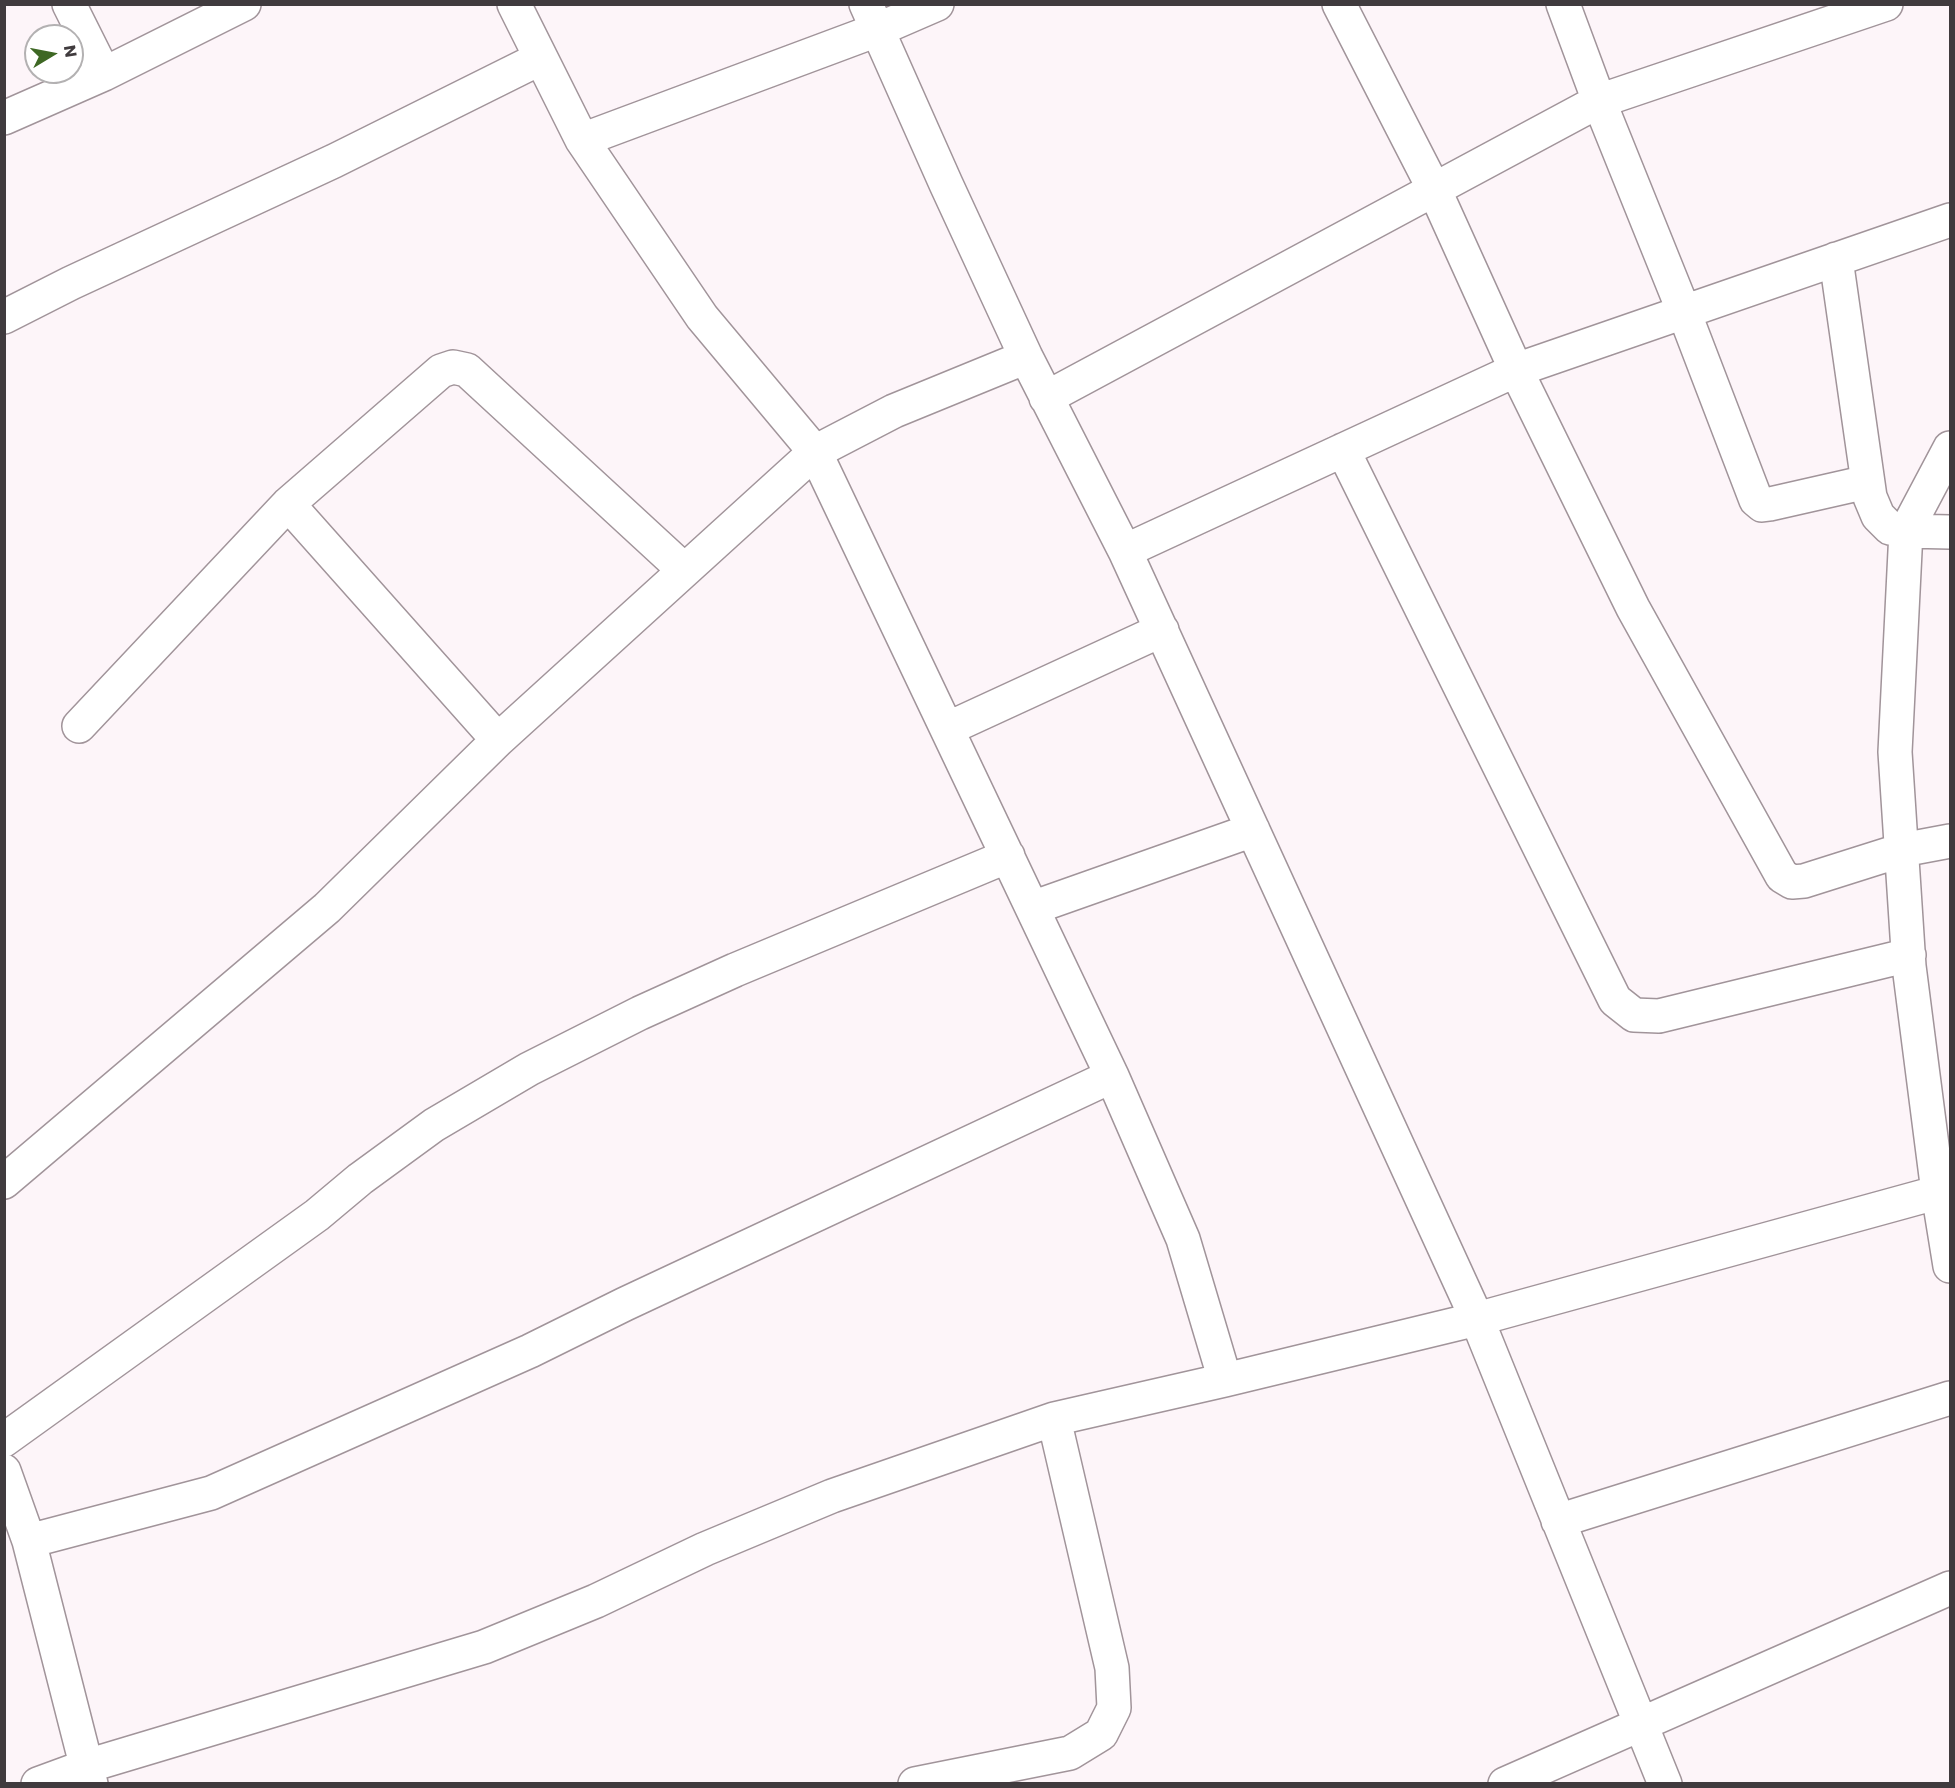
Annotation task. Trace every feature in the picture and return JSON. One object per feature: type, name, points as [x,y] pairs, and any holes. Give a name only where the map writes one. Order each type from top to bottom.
[{"type":"street","points":[[69,4],[104,74]]},
{"type":"street","points":[[4,118],[104,74],[244,4]]},
{"type":"street","points":[[514,4],[582,140],[702,317],[816,452],[1112,1076],[1183,1239],[1226,1380]]},
{"type":"street","points":[[582,140],[872,17],[937,4]]},
{"type":"street","points":[[1339,4],[1435,191],[1515,370],[1633,608],[1782,876],[1792,882],[1804,881],[1902,850],[1950,841]]},
{"type":"street","points":[[1563,4],[1756,500],[1762,505],[1770,504],[1868,482]]},
{"type":"street","points":[[1046,398],[1599,101],[1886,4]]},
{"type":"street","points":[[872,17],[1026,357],[1125,550],[1477,1319],[1665,1784]]},
{"type":"street","points":[[4,317],[71,283],[334,161],[541,58]]},
{"type":"street","points":[[1125,550],[1515,370],[1950,220]]},
{"type":"street","points":[[1836,259],[1870,497],[1878,516],[1890,528],[1906,531],[1950,532]]},
{"type":"street","points":[[4,1182],[327,908],[498,740],[816,452],[894,411],[1026,357]]},
{"type":"street","points":[[79,726],[288,504],[441,371],[453,368],[467,370],[684,570]]},
{"type":"street","points":[[1950,448],[1906,531],[1895,752],[1909,955],[1944,1191],[1950,1266]]},
{"type":"street","points":[[1343,450],[1615,1000],[1634,1015],[1659,1016],[1909,955]]},
{"type":"street","points":[[288,504],[498,740]]},
{"type":"street","points":[[947,729],[1162,630]]},
{"type":"street","points":[[1032,908],[1253,830]]},
{"type":"street","points":[[4,1440],[317,1215],[360,1179],[434,1125],[530,1069],[640,1013],[735,970],[1008,856]]},
{"type":"street","points":[[29,1541],[211,1493],[530,1351],[625,1304],[1112,1076]]},
{"type":"street","points":[[38,1784],[89,1774],[484,1647],[596,1601],[705,1549],[832,1496],[1054,1419],[1477,1319],[1944,1191]]},
{"type":"street","points":[[1558,1521],[1950,1398]]},
{"type":"street","points":[[915,1784],[1070,1753],[1101,1734],[1113,1708],[1112,1668],[1054,1419]]},
{"type":"street","points":[[6,1480],[29,1541],[89,1774]]},
{"type":"street","points":[[1505,1784],[1950,1588]]}]
